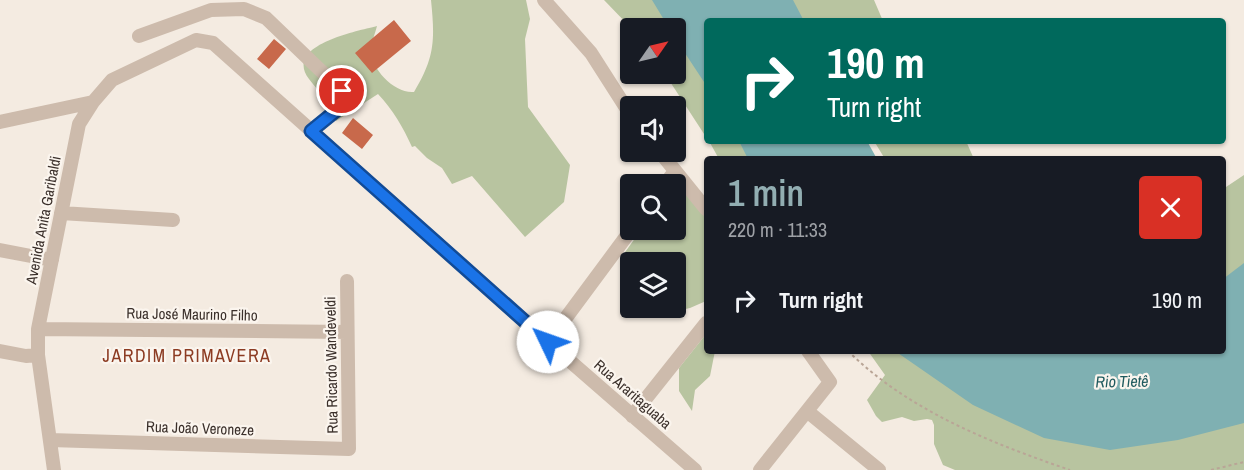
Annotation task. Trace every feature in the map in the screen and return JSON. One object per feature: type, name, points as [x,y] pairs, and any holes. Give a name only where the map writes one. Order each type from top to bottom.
[{"type":"street","points":[[544,0],[591,53],[620,98]]},
{"type":"street","points":[[140,36],[211,10],[247,5],[266,18],[342,91],[346,99],[343,105],[311,131]]},
{"type":"street","name":"Rua Araritaguaba","points":[[196,40],[213,43],[695,470]]},
{"type":"street","name":"Avenida Anita Garibaldi","points":[[54,470],[38,355],[38,329],[79,124],[93,102],[112,80],[196,40]]},
{"type":"street","points":[[0,122],[93,102]]},
{"type":"street","points":[[668,162],[704,207]]},
{"type":"street","points":[[61,213],[174,220]]},
{"type":"street","points":[[548,342],[624,240]]},
{"type":"street","points":[[0,250],[52,260]]},
{"type":"street","name":"Rua Ricardo Wandeveldi","points":[[347,281],[348,449]]},
{"type":"street","points":[[632,416],[704,326]]},
{"type":"street","name":"Rua José Maurino Filho","points":[[38,329],[347,332]]},
{"type":"street","points":[[0,351],[26,356],[38,355]]},
{"type":"street","points":[[760,470],[830,382],[810,354]]},
{"type":"street","points":[[807,411],[879,470]]},
{"type":"street","name":"Rua João Veroneze","points":[[50,440],[348,449]]},
{"type":"path","points":[[852,354],[878,376],[955,426],[1018,453],[1070,470]]},
{"type":"path","points":[[1212,470],[1244,462]]},
{"type":"green space","points":[[431,0],[526,0],[530,19],[525,39],[528,107],[570,165],[564,202],[525,237],[472,176],[452,184],[442,168],[415,146],[412,147],[397,119],[378,94],[336,121],[329,103],[309,79],[304,67],[306,57],[326,42],[377,26],[371,51],[375,65],[392,85],[407,92],[414,92],[426,68],[432,48]]},
{"type":"green space","points":[[604,0],[676,0],[704,41],[704,134],[686,106],[686,96],[679,96],[672,84],[686,84],[686,18],[621,18]]},
{"type":"green space","points":[[790,0],[874,0],[882,18],[799,18]]},
{"type":"green space","points":[[711,144],[776,144],[779,156],[717,156]]},
{"type":"green space","points":[[876,144],[967,144],[973,156],[883,156]]},
{"type":"green space","points":[[1244,175],[1244,270],[1226,284],[1226,187]]},
{"type":"green space","points":[[686,191],[690,192],[704,209],[704,302],[686,309],[686,252],[625,252],[634,240],[686,240]]},
{"type":"green space","points":[[704,337],[704,354],[714,354],[710,376],[695,390],[692,411],[679,391],[679,368]]},
{"type":"green space","points":[[870,354],[991,354],[1244,409],[1244,470],[955,470],[943,465],[934,444],[932,420],[914,421],[902,417],[882,422],[876,416],[867,400],[885,375]]},
{"type":"water","points":[[652,0],[793,0],[802,18],[704,18],[704,82],[686,55],[686,18],[663,18]]},
{"type":"water","points":[[740,144],[869,144],[875,156],[746,156]]},
{"type":"water","name":"Rio Tietê","points":[[1244,263],[1244,423],[1178,440],[1110,450],[1044,438],[973,405],[899,354],[1226,354],[1226,277]]},
{"type":"building","points":[[394,20],[411,41],[372,73],[355,53]]},
{"type":"building","points":[[274,39],[286,49],[269,69],[257,59]]},
{"type":"building","points":[[353,118],[373,135],[362,149],[342,133]]},
{"type":"district","name":"JARDIM PRIMAVERA","points":[[187,355]]},
{"type":"route","points":[[342,91],[346,99],[343,105],[311,131],[548,342]]}]
